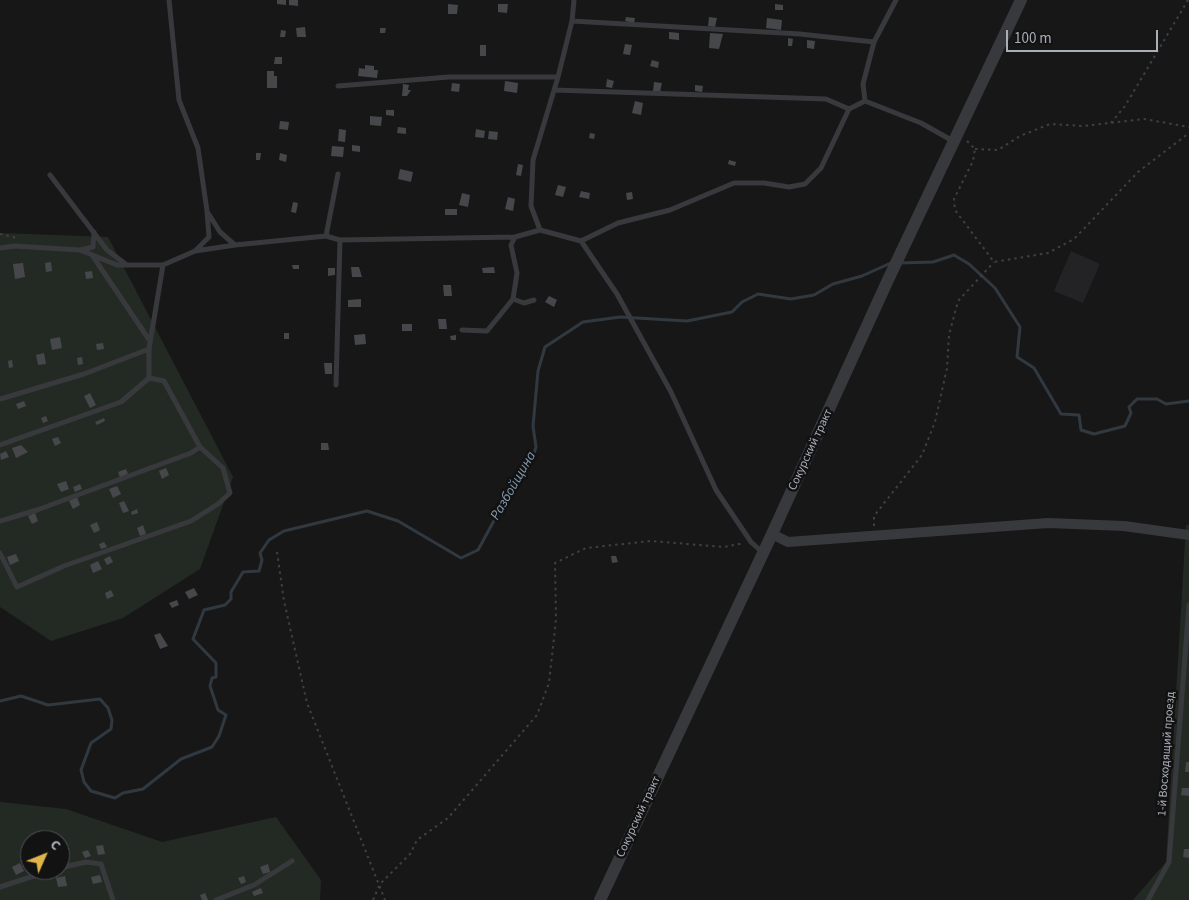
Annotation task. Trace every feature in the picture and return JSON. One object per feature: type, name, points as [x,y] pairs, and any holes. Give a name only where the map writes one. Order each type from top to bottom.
[{"type":"street","name":"Сокурский тракт","points":[[600,900],[772,534],[913,226],[1021,0]]},
{"type":"street","points":[[772,534],[788,542],[1048,523],[1124,526],[1189,535]]},
{"type":"lane","points":[[169,0],[179,100],[198,148],[207,211],[209,238],[195,251]]},
{"type":"lane","points":[[540,230],[531,206],[533,160],[558,77],[572,20],[574,0]]},
{"type":"lane","points":[[865,101],[863,84],[874,42],[896,0]]},
{"type":"lane","points":[[572,20],[800,34],[874,42]]},
{"type":"lane","points":[[338,86],[449,77],[558,77]]},
{"type":"lane","points":[[554,90],[826,99],[849,110]]},
{"type":"lane","points":[[865,101],[956,139]]},
{"type":"lane","points":[[581,241],[618,222],[670,210],[734,183],[764,183],[789,187],[805,184],[821,168],[849,110],[865,101]]},
{"type":"lane","points":[[326,236],[338,174]]},
{"type":"lane","points":[[50,175],[107,250],[128,265]]},
{"type":"lane","points":[[207,211],[220,232],[235,245]]},
{"type":"lane","points":[[80,250],[117,265],[163,265],[195,251],[326,236],[340,240],[515,237],[540,230],[581,241],[617,294],[671,392],[716,490],[751,542],[763,553]]},
{"type":"lane","points":[[0,248],[14,246],[80,250],[93,247],[94,231]]},
{"type":"lane","points":[[462,330],[487,331],[512,299],[518,273],[511,245],[515,237]]},
{"type":"lane","points":[[336,385],[340,240]]},
{"type":"lane","points":[[92,255],[150,342]]},
{"type":"lane","points":[[0,444],[121,402],[149,378],[149,349],[163,265]]},
{"type":"lane","points":[[512,299],[524,303],[534,300]]},
{"type":"lane","points":[[0,399],[84,374],[149,349]]},
{"type":"lane","points":[[0,553],[17,587],[64,566],[191,521],[218,504],[230,493],[223,468],[200,447],[164,381],[149,378]]},
{"type":"lane","points":[[0,521],[37,510],[182,456],[200,447]]},
{"type":"lane","name":"1-й Восходящий проезд","points":[[1148,900],[1169,862],[1189,605]]},
{"type":"lane","points":[[216,900],[254,885],[292,861]]},
{"type":"lane","points":[[70,866],[86,862],[101,864],[112,900]]},
{"type":"lane","points":[[0,887],[21,880]]},
{"type":"path","points":[[1111,123],[1125,106],[1188,0]]},
{"type":"path","points":[[956,139],[968,142],[975,150],[998,150],[1020,136],[1050,124],[1083,126],[1144,119],[1189,127]]},
{"type":"path","points":[[875,536],[874,516],[922,455],[935,422],[947,368],[949,335],[958,301],[994,262],[1048,254],[1074,240],[1138,172],[1189,133]]},
{"type":"path","points":[[975,150],[969,173],[954,199],[955,210],[994,262]]},
{"type":"path","points":[[373,900],[380,884],[410,854],[417,840],[448,818],[537,715],[550,683],[556,619],[555,563],[586,548],[650,541],[724,547],[751,542]]},
{"type":"path","points":[[277,552],[284,601],[307,703],[385,900]]},
{"type":"shaded area","points":[[0,233],[108,237],[233,477],[200,569],[123,618],[51,641],[0,607]]},
{"type":"shaded area","points":[[1071,251],[1100,264],[1083,303],[1054,291]]},
{"type":"shaded area","points":[[1186,525],[1189,525],[1189,900],[1133,900],[1166,862]]},
{"type":"shaded area","points":[[0,802],[66,809],[162,842],[276,817],[321,880],[320,900],[0,900]]},
{"type":"building","points":[[277,0],[286,0],[286,5],[277,4]]},
{"type":"building","points":[[289,0],[298,0],[298,6],[289,5]]},
{"type":"building","points":[[448,4],[458,5],[457,14],[448,14]]},
{"type":"building","points":[[498,4],[508,4],[507,13],[498,12]]},
{"type":"building","points":[[775,4],[783,5],[783,10],[775,10]]},
{"type":"building","points":[[626,17],[635,18],[634,23],[625,21]]},
{"type":"building","points":[[709,17],[717,18],[715,27],[708,26]]},
{"type":"building","points":[[767,18],[782,20],[781,30],[766,28]]},
{"type":"building","points":[[305,27],[306,37],[297,37],[296,28]]},
{"type":"building","points":[[380,28],[386,28],[385,33],[380,33]]},
{"type":"building","points":[[281,30],[286,31],[285,37],[280,37]]},
{"type":"building","points":[[669,32],[679,33],[679,40],[669,39]]},
{"type":"building","points":[[710,33],[723,34],[719,49],[709,48]]},
{"type":"building","points":[[788,38],[793,39],[792,46],[788,46]]},
{"type":"building","points":[[807,40],[815,41],[814,49],[807,48]]},
{"type":"building","points":[[625,44],[632,45],[630,55],[623,54]]},
{"type":"building","points":[[480,45],[486,45],[486,56],[480,56]]},
{"type":"building","points":[[275,57],[282,57],[282,64],[274,64]]},
{"type":"building","points":[[652,60],[659,62],[658,68],[650,66]]},
{"type":"building","points":[[365,65],[374,66],[374,70],[378,70],[377,78],[358,76],[359,68],[365,69]]},
{"type":"building","points":[[267,71],[274,71],[274,76],[277,76],[277,88],[267,88]]},
{"type":"building","points":[[607,79],[614,81],[612,88],[606,87]]},
{"type":"building","points":[[505,81],[518,83],[517,93],[504,91]]},
{"type":"building","points":[[654,82],[662,83],[660,92],[653,91]]},
{"type":"building","points":[[452,83],[460,84],[459,92],[451,91]]},
{"type":"building","points":[[403,84],[409,85],[408,90],[411,90],[407,96],[402,96]]},
{"type":"building","points":[[695,85],[703,86],[702,92],[695,91]]},
{"type":"building","points":[[635,101],[643,103],[641,115],[632,113]]},
{"type":"building","points":[[386,110],[394,110],[394,116],[386,115]]},
{"type":"building","points":[[370,116],[382,117],[381,126],[370,125]]},
{"type":"building","points":[[280,121],[289,122],[288,130],[279,129]]},
{"type":"building","points":[[398,127],[406,128],[406,134],[397,133]]},
{"type":"building","points":[[339,129],[346,130],[345,142],[338,141]]},
{"type":"building","points":[[476,129],[485,131],[484,138],[475,137]]},
{"type":"building","points":[[489,131],[498,132],[497,140],[488,139]]},
{"type":"building","points":[[590,133],[595,134],[594,139],[589,138]]},
{"type":"building","points":[[352,145],[360,146],[360,152],[352,151]]},
{"type":"building","points":[[332,146],[344,147],[343,157],[331,156]]},
{"type":"building","points":[[256,153],[261,153],[260,160],[256,160]]},
{"type":"building","points":[[280,153],[287,155],[286,162],[279,160]]},
{"type":"building","points":[[729,160],[736,162],[735,166],[728,164]]},
{"type":"building","points":[[518,164],[523,165],[521,176],[516,175]]},
{"type":"building","points":[[400,169],[413,172],[411,182],[398,179]]},
{"type":"building","points":[[558,185],[566,187],[563,197],[555,195]]},
{"type":"building","points":[[581,191],[590,193],[589,199],[579,197]]},
{"type":"building","points":[[632,192],[633,199],[627,200],[626,193]]},
{"type":"building","points":[[462,193],[470,195],[468,207],[459,205]]},
{"type":"building","points":[[508,197],[515,199],[513,211],[505,209]]},
{"type":"building","points":[[293,202],[298,203],[296,213],[291,212]]},
{"type":"building","points":[[445,209],[457,209],[457,215],[445,215]]},
{"type":"building","points":[[51,262],[52,271],[46,272],[45,263]]},
{"type":"building","points":[[23,263],[25,277],[15,279],[13,264]]},
{"type":"building","points":[[292,265],[299,265],[299,269],[293,269]]},
{"type":"building","points":[[351,267],[359,267],[362,277],[352,277]]},
{"type":"building","points":[[494,267],[495,273],[483,273],[482,268]]},
{"type":"building","points":[[328,268],[335,268],[335,275],[328,276]]},
{"type":"building","points":[[92,271],[93,278],[86,279],[85,272]]},
{"type":"building","points":[[443,285],[451,285],[452,296],[444,296]]},
{"type":"building","points":[[549,296],[557,300],[554,307],[545,302]]},
{"type":"building","points":[[361,299],[361,307],[348,307],[348,300]]},
{"type":"building","points":[[438,319],[446,319],[447,329],[439,329]]},
{"type":"building","points":[[402,324],[412,324],[412,331],[402,331]]},
{"type":"building","points":[[284,333],[289,333],[289,339],[284,339]]},
{"type":"building","points":[[365,334],[366,344],[355,345],[354,335]]},
{"type":"building","points":[[456,335],[456,340],[451,340],[450,336]]},
{"type":"building","points":[[60,337],[62,348],[52,350],[50,339]]},
{"type":"building","points":[[103,343],[104,349],[97,350],[96,344]]},
{"type":"building","points":[[44,353],[46,364],[38,365],[36,355]]},
{"type":"building","points":[[82,357],[83,364],[78,365],[77,358]]},
{"type":"building","points":[[12,360],[13,367],[9,368],[8,361]]},
{"type":"building","points":[[324,363],[332,363],[332,374],[325,374]]},
{"type":"building","points":[[90,393],[96,405],[90,408],[84,396]]},
{"type":"building","points":[[24,401],[26,406],[18,409],[16,404]]},
{"type":"building","points":[[46,416],[48,421],[43,423],[41,418]]},
{"type":"building","points":[[104,418],[105,421],[97,425],[95,422]]},
{"type":"building","points":[[58,437],[61,443],[55,446],[52,439]]},
{"type":"building","points":[[321,443],[328,443],[329,450],[321,450]]},
{"type":"building","points":[[21,445],[28,452],[16,458],[12,448]]},
{"type":"building","points":[[6,451],[9,457],[1,460],[0,454]]},
{"type":"building","points":[[166,468],[169,475],[162,479],[159,471]]},
{"type":"building","points":[[126,469],[128,474],[120,478],[118,472]]},
{"type":"building","points":[[66,481],[69,489],[61,492],[57,484]]},
{"type":"building","points":[[80,484],[82,489],[75,492],[73,487]]},
{"type":"building","points":[[117,486],[121,494],[113,498],[109,489]]},
{"type":"building","points":[[77,497],[80,505],[73,509],[69,501]]},
{"type":"building","points":[[124,501],[129,511],[123,513],[119,503]]},
{"type":"building","points":[[137,509],[138,513],[132,515],[131,512]]},
{"type":"building","points":[[35,513],[38,521],[32,524],[28,516]]},
{"type":"building","points":[[97,522],[100,530],[94,533],[90,525]]},
{"type":"building","points":[[143,525],[146,534],[140,536],[137,528]]},
{"type":"building","points":[[104,542],[107,547],[101,549],[99,544]]},
{"type":"building","points":[[16,554],[19,561],[10,565],[7,557]]},
{"type":"building","points":[[110,556],[113,562],[107,565],[104,559]]},
{"type":"building","points":[[611,556],[616,556],[618,562],[612,563]]},
{"type":"building","points":[[98,561],[102,569],[93,573],[90,565]]},
{"type":"building","points":[[194,588],[198,595],[189,599],[185,592]]},
{"type":"building","points":[[111,590],[114,596],[107,599],[105,593]]},
{"type":"building","points":[[177,600],[179,605],[172,608],[169,603]]},
{"type":"building","points":[[160,633],[168,646],[160,649],[154,635]]},
{"type":"building","points":[[1186,762],[1189,762],[1189,772],[1185,772]]},
{"type":"building","points":[[1182,788],[1189,788],[1189,796],[1181,795]]},
{"type":"building","points":[[103,845],[105,854],[98,855],[96,846]]},
{"type":"building","points":[[1184,849],[1189,849],[1189,858],[1183,857]]},
{"type":"building","points":[[88,850],[91,856],[85,858],[82,852]]},
{"type":"building","points":[[20,863],[20,873],[16,875],[12,867]]},
{"type":"building","points":[[268,864],[270,872],[263,874],[260,867]]},
{"type":"building","points":[[100,875],[102,882],[93,884],[91,877]]},
{"type":"building","points":[[244,876],[246,882],[241,884],[238,878]]},
{"type":"building","points":[[56,880],[66,880],[67,886],[58,887]]},
{"type":"building","points":[[261,888],[263,893],[254,896],[252,892]]},
{"type":"building","points":[[205,893],[208,900],[202,900],[200,895]]},
{"type":"waterway","name":"Разбойщина","points":[[899,263],[933,262],[954,255],[969,264],[995,288],[1020,327],[1017,357],[1034,368],[1061,414],[1079,415],[1081,430],[1094,434],[1125,426],[1131,413],[1129,407],[1137,399],[1157,399],[1166,404],[1189,401]]},
{"type":"waterway","name":"Разбойщина","points":[[0,701],[21,696],[48,705],[100,699],[108,708],[112,720],[111,729],[91,743],[81,770],[84,782],[91,791],[115,798],[123,793],[143,789],[181,759],[212,747],[219,736],[226,715],[218,710],[210,686],[212,678],[216,677],[216,663],[193,639],[204,610],[225,605],[231,599],[231,592],[243,572],[259,571],[262,560],[260,553],[269,540],[284,531],[367,511],[398,521],[461,558],[478,550],[520,473],[532,460],[536,447],[533,426],[538,371],[545,347],[583,322],[620,317],[687,321],[732,312],[742,302],[758,294],[791,299],[814,295],[833,284],[862,276],[893,262]]}]
